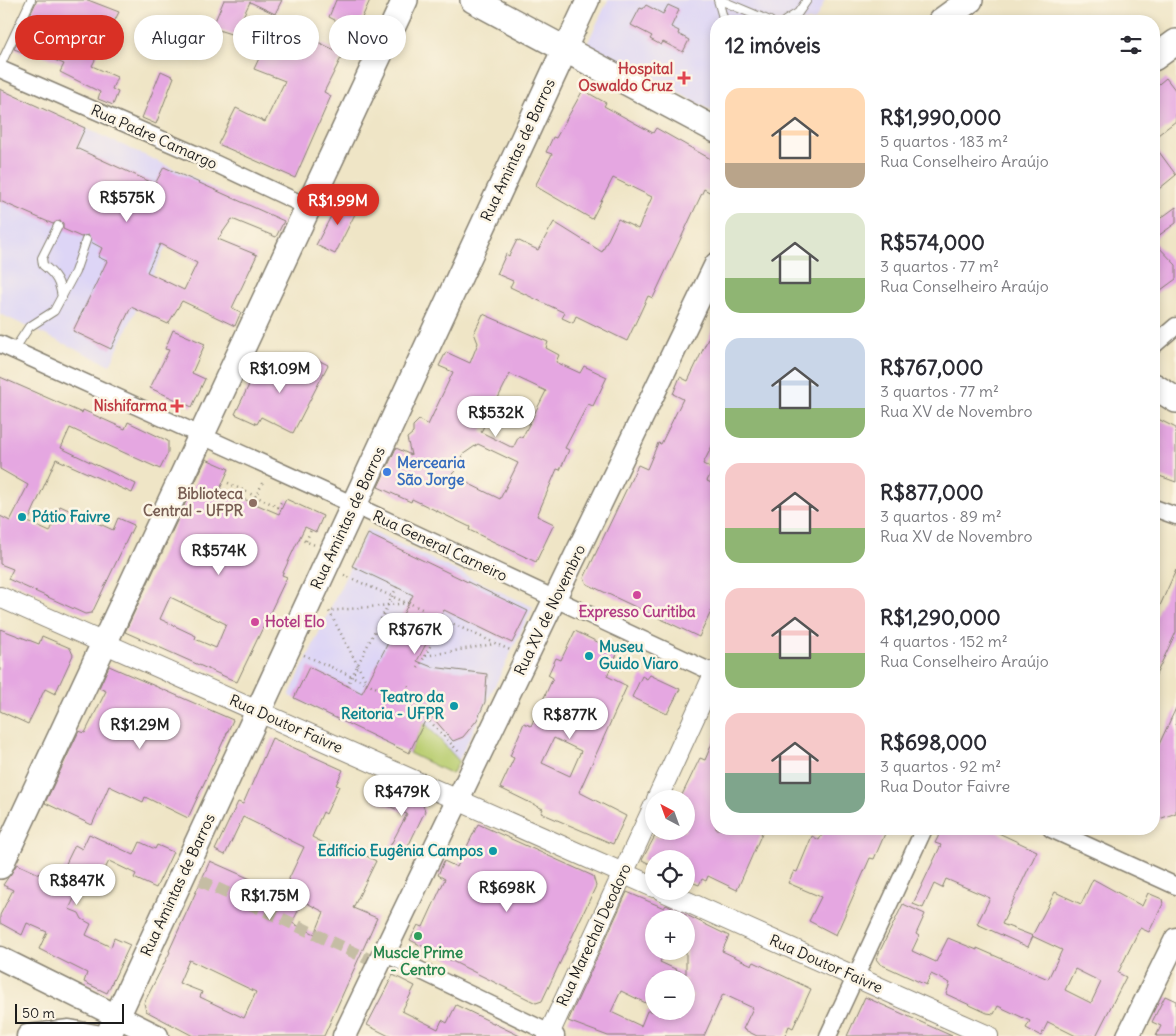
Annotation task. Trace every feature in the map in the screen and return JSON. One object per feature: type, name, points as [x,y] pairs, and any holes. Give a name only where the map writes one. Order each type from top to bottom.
[{"type":"main road","points":[[0,866],[405,0]]},
{"type":"main road","points":[[473,0],[710,127]]},
{"type":"main road","name":"Rua Amintas de Barros","points":[[113,1026],[588,0]]},
{"type":"main road","points":[[949,15],[970,0]]},
{"type":"main road","points":[[1160,54],[1176,42]]},
{"type":"main road","name":"Rua XV de Novembro","points":[[344,1036],[710,277]]},
{"type":"main road","points":[[1160,390],[1176,400]]},
{"type":"main road","points":[[1128,1036],[1176,939]]},
{"type":"main road","points":[[0,958],[58,987],[113,1026],[157,1036]]},
{"type":"main road","points":[[58,987],[70,998],[88,1034]]},
{"type":"main road","points":[[28,1036],[54,1031],[88,1034]]},
{"type":"street","name":"Rua Padre Camargo","points":[[0,68],[308,206]]},
{"type":"street","points":[[1160,340],[1176,326]]},
{"type":"street","name":"Rua General Carneiro","points":[[7,347],[354,505],[555,600],[710,669]]},
{"type":"street","points":[[1160,510],[1176,516]]},
{"type":"street","name":"Rua Doutor Faivre","points":[[0,597],[645,883]]},
{"type":"street","points":[[661,790],[710,685]]},
{"type":"street","name":"Rua Marechal Deodoro","points":[[551,1035],[645,826]]},
{"type":"street","points":[[828,1036],[921,835]]},
{"type":"street","points":[[1065,835],[1176,886]]},
{"type":"street","name":"Rua Doutor Faivre","points":[[683,900],[988,1036]]},
{"type":"street","points":[[384,953],[551,1035]]},
{"type":"lane","points":[[0,68],[31,0]]},
{"type":"lane","points":[[719,0],[723,15]]},
{"type":"lane","points":[[719,0],[755,15]]},
{"type":"lane","points":[[795,15],[807,0]]},
{"type":"lane","points":[[58,226],[42,258],[43,265],[54,273],[60,284],[62,298]]},
{"type":"lane","points":[[7,347],[29,327],[54,311],[75,272],[86,240]]},
{"type":"path","points":[[228,484],[278,507],[281,502],[284,503]]},
{"type":"path","points":[[255,497],[260,489]]},
{"type":"path","points":[[306,541],[311,530]]},
{"type":"path","points":[[325,567],[424,610]]},
{"type":"path","points":[[347,686],[397,587]]},
{"type":"path","points":[[367,683],[329,611],[409,603]]},
{"type":"path","points":[[440,618],[527,658]]},
{"type":"path","points":[[418,668],[444,620]]},
{"type":"path","points":[[425,656],[495,643]]},
{"type":"path","points":[[288,647],[385,692]]},
{"type":"path","points":[[410,684],[399,699],[416,707],[473,767]]},
{"type":"shaded area","name":"Hospital Oswaldo Cruz","points":[[608,0],[825,0],[818,15],[710,15],[710,110],[587,44]]},
{"type":"shaded area","points":[[0,89],[192,177],[238,201],[180,217],[110,365],[0,314]]},
{"type":"shaded area","points":[[368,529],[533,607],[452,774],[289,696]]},
{"type":"green space","points":[[424,722],[459,761],[452,774],[409,753]]},
{"type":"building","points":[[37,0],[88,0],[119,12],[118,15],[30,15]]},
{"type":"building","points":[[224,0],[282,0],[275,14],[250,2],[244,15],[233,15],[233,35],[223,32],[223,15],[218,15]]},
{"type":"building","points":[[336,0],[370,0],[363,15],[330,15]]},
{"type":"building","points":[[646,5],[663,14],[668,5],[679,10],[671,27],[679,31],[678,34],[689,40],[683,52],[663,42],[661,45],[650,39],[652,36],[631,25],[640,8],[643,9]]},
{"type":"building","points":[[319,43],[329,47],[329,60],[340,60],[324,92],[331,96],[295,178],[218,144],[236,108],[265,122],[285,81],[254,69],[258,60],[319,60]]},
{"type":"building","points":[[54,60],[95,60],[92,66],[117,77],[112,89],[118,92],[113,105],[98,99],[100,92],[60,72],[64,64]]},
{"type":"building","points":[[161,71],[174,77],[156,124],[142,118]]},
{"type":"building","points":[[1166,78],[1176,91],[1176,121],[1160,133],[1160,83]]},
{"type":"building","points":[[0,89],[85,128],[76,148],[155,184],[164,167],[284,221],[276,237],[232,219],[218,239],[257,255],[232,308],[241,312],[235,326],[182,301],[168,324],[131,307],[111,349],[73,331],[107,261],[98,257],[102,248],[91,242],[88,235],[81,237],[63,229],[63,223],[60,221],[53,224],[0,201]],"holes":[[[160,244],[197,263],[184,290],[147,272]]]},
{"type":"building","points":[[583,90],[606,103],[604,106],[653,133],[656,128],[710,159],[710,192],[704,189],[653,298],[648,296],[627,341],[576,316],[573,323],[562,318],[565,313],[510,287],[513,281],[497,274],[506,254],[509,256],[517,240],[538,250],[554,222],[602,252],[618,219],[638,229],[652,197],[613,178],[592,219],[535,186],[552,154],[546,152],[553,137],[556,138]]},
{"type":"building","points":[[1160,153],[1176,175],[1160,188]]},
{"type":"building","points":[[341,197],[359,206],[335,254],[316,245]]},
{"type":"building","points":[[1176,207],[1176,223],[1160,235],[1160,219]]},
{"type":"building","points":[[1160,248],[1176,265],[1176,279],[1160,291]]},
{"type":"building","points":[[483,314],[548,342],[546,348],[559,355],[556,362],[580,373],[584,366],[607,377],[593,406],[588,404],[565,448],[569,450],[560,470],[557,469],[537,516],[554,524],[536,562],[469,530],[470,527],[412,499],[411,502],[378,487],[396,448],[411,455],[407,438],[413,433],[413,426],[419,420],[428,425],[453,372],[439,366],[446,352],[470,363],[478,343],[474,333]],"holes":[[[510,374],[546,391],[522,438],[519,436],[513,448],[481,432]],[[478,444],[518,463],[500,499],[451,475],[464,462],[462,455]]]},
{"type":"building","points":[[173,330],[205,344],[192,373],[205,379],[192,407],[150,388],[169,350],[165,349]]},
{"type":"building","points":[[710,335],[710,450],[703,464],[710,468],[710,475],[707,481],[710,482],[710,614],[699,637],[587,584],[584,578],[638,465],[647,469],[658,443],[661,444],[683,399],[673,394],[680,377],[688,381]]},
{"type":"building","points":[[310,356],[328,365],[293,433],[261,417],[257,424],[235,414],[262,358],[300,377]]},
{"type":"building","points":[[0,377],[82,413],[83,410],[125,429],[128,422],[168,441],[168,453],[160,469],[70,428],[61,448],[136,484],[132,493],[56,459],[28,522],[50,532],[60,506],[113,530],[118,518],[134,525],[92,613],[85,614],[8,579],[13,569],[0,564],[0,516],[10,521],[28,485],[0,469]]},
{"type":"building","points":[[1160,420],[1176,428],[1176,482],[1160,476]]},
{"type":"building","points":[[206,459],[229,469],[220,489],[279,514],[286,499],[323,516],[316,532],[305,527],[282,575],[287,577],[237,682],[125,632]],"holes":[[[170,597],[226,624],[216,648],[195,639],[196,636],[160,619]]]},
{"type":"building","points":[[368,534],[528,611],[512,643],[444,610],[417,661],[432,667],[487,674],[485,702],[477,720],[463,737],[453,741],[429,713],[409,753],[294,698],[309,667],[362,693],[413,595],[352,566]]},
{"type":"building","points":[[1176,570],[1176,632],[1160,666],[1160,606]]},
{"type":"building","points":[[0,629],[39,644],[42,636],[70,648],[73,655],[55,694],[45,689],[28,724],[0,711]]},
{"type":"building","points":[[575,631],[618,652],[607,676],[627,686],[579,792],[626,816],[613,844],[541,813],[543,809],[500,788],[514,758],[510,756],[524,723],[531,726],[553,678],[548,675],[556,658],[561,660]],"holes":[[[554,738],[581,751],[570,776],[542,763]]]},
{"type":"building","points":[[109,666],[233,720],[188,818],[145,797],[143,802],[109,786],[92,825],[45,803],[79,731],[85,733],[106,691],[99,688]]},
{"type":"building","points":[[650,675],[680,689],[667,714],[632,697],[642,676],[647,679]]},
{"type":"building","points":[[1176,708],[1176,813],[1160,819],[1160,742]]},
{"type":"building","points":[[272,738],[343,770],[336,785],[339,786],[326,814],[323,812],[312,837],[351,857],[355,850],[376,861],[353,908],[377,918],[324,1036],[193,1036],[146,1011],[144,1003],[170,952],[210,861],[282,893],[304,847],[243,817],[225,855],[215,850],[238,802],[243,804]],"holes":[[[303,901],[324,912],[315,934],[292,923]],[[189,960],[256,992],[244,1018],[200,997],[202,992],[179,983]]]},
{"type":"building","points":[[710,748],[710,835],[761,835],[737,890],[708,876],[706,881],[702,879],[699,885],[695,883],[695,850],[647,850],[653,840],[695,840],[695,790],[684,790],[700,758],[705,760]]},
{"type":"building","points":[[382,785],[422,802],[425,811],[403,857],[388,850],[407,814],[375,800]]},
{"type":"building","points":[[478,824],[593,876],[596,886],[542,1001],[536,1003],[410,940],[418,925],[423,927],[445,879],[438,875],[444,861],[457,867]]},
{"type":"building","points":[[89,834],[134,855],[140,842],[155,849],[157,845],[173,852],[156,888],[134,878],[136,874],[109,861],[102,875],[95,878],[86,874],[69,909],[79,913],[82,919],[91,924],[86,935],[111,947],[114,938],[130,945],[107,993],[84,982],[87,973],[39,949],[47,932],[27,923],[22,935],[0,923],[0,915],[13,890],[3,885],[17,864],[57,882],[75,845],[82,849]]},
{"type":"building","points":[[822,835],[884,835],[874,859],[870,858],[836,935],[809,921],[821,897],[788,883],[794,871],[797,872],[812,836],[819,840]]},
{"type":"building","points":[[939,835],[1003,835],[1037,851],[1002,924],[1033,936],[1028,947],[977,924],[990,898],[946,879],[942,888],[934,884],[923,908],[913,904],[941,845],[935,843]]},
{"type":"building","points":[[1093,879],[1142,906],[1148,893],[1162,899],[1163,904],[1149,932],[1140,928],[1118,973],[1126,977],[1096,1036],[1076,1036],[1048,1022],[1041,1036],[1026,1028],[1030,1021],[998,1006],[994,1014],[987,1013],[946,994],[950,983],[931,974],[926,985],[880,964],[876,959],[903,904],[925,914],[916,934],[919,936],[912,951],[936,962],[948,938],[977,950],[977,948],[1048,979],[1062,950],[1032,936],[1055,892],[1081,904]],"holes":[[[1075,969],[1101,982],[1091,1003],[1065,990]]]},
{"type":"building","points":[[627,892],[664,908],[666,905],[676,910],[645,910],[645,960],[661,960],[660,962],[677,970],[645,970],[645,1003],[621,991],[611,1012],[641,1026],[645,1016],[645,1020],[695,1020],[695,970],[686,970],[686,960],[695,960],[695,919],[729,936],[722,951],[752,965],[754,962],[811,989],[793,1028],[789,1026],[785,1036],[757,1036],[743,1029],[753,1008],[723,994],[704,1036],[608,1036],[568,1021]]},
{"type":"building","points":[[393,975],[415,986],[402,1011],[438,1029],[442,1020],[447,1023],[456,1005],[520,1036],[389,1036],[367,1025]]},
{"type":"building","points":[[1165,996],[1176,1001],[1176,1036],[1156,1036],[1161,1026],[1152,1022]]},
{"type":"building","points":[[865,997],[952,1036],[847,1036]]},
{"type":"tunnel","points":[[184,873],[379,964]]},
{"type":"place","name":"Hospital Oswaldo Cruz","points":[[684,78]]},
{"type":"place","name":"Nishifarma","points":[[177,406]]},
{"type":"place","name":"Mercearia São Jorge","points":[[387,472]]},
{"type":"place","name":"Biblioteca Central - UFPR","points":[[253,503]]},
{"type":"place","name":"Pátio Faivre","points":[[22,517]]},
{"type":"place","name":"Expresso Curitiba","points":[[637,595]]},
{"type":"place","name":"Hotel Elo","points":[[255,622]]},
{"type":"place","name":"Museu Guido Viaro","points":[[589,656]]},
{"type":"place","name":"Teatro da Reitoria - UFPR","points":[[454,706]]},
{"type":"place","name":"Edifício Eugênia Campos","points":[[493,851]]},
{"type":"place","name":"Muscle Prime - Centro","points":[[418,936]]}]
